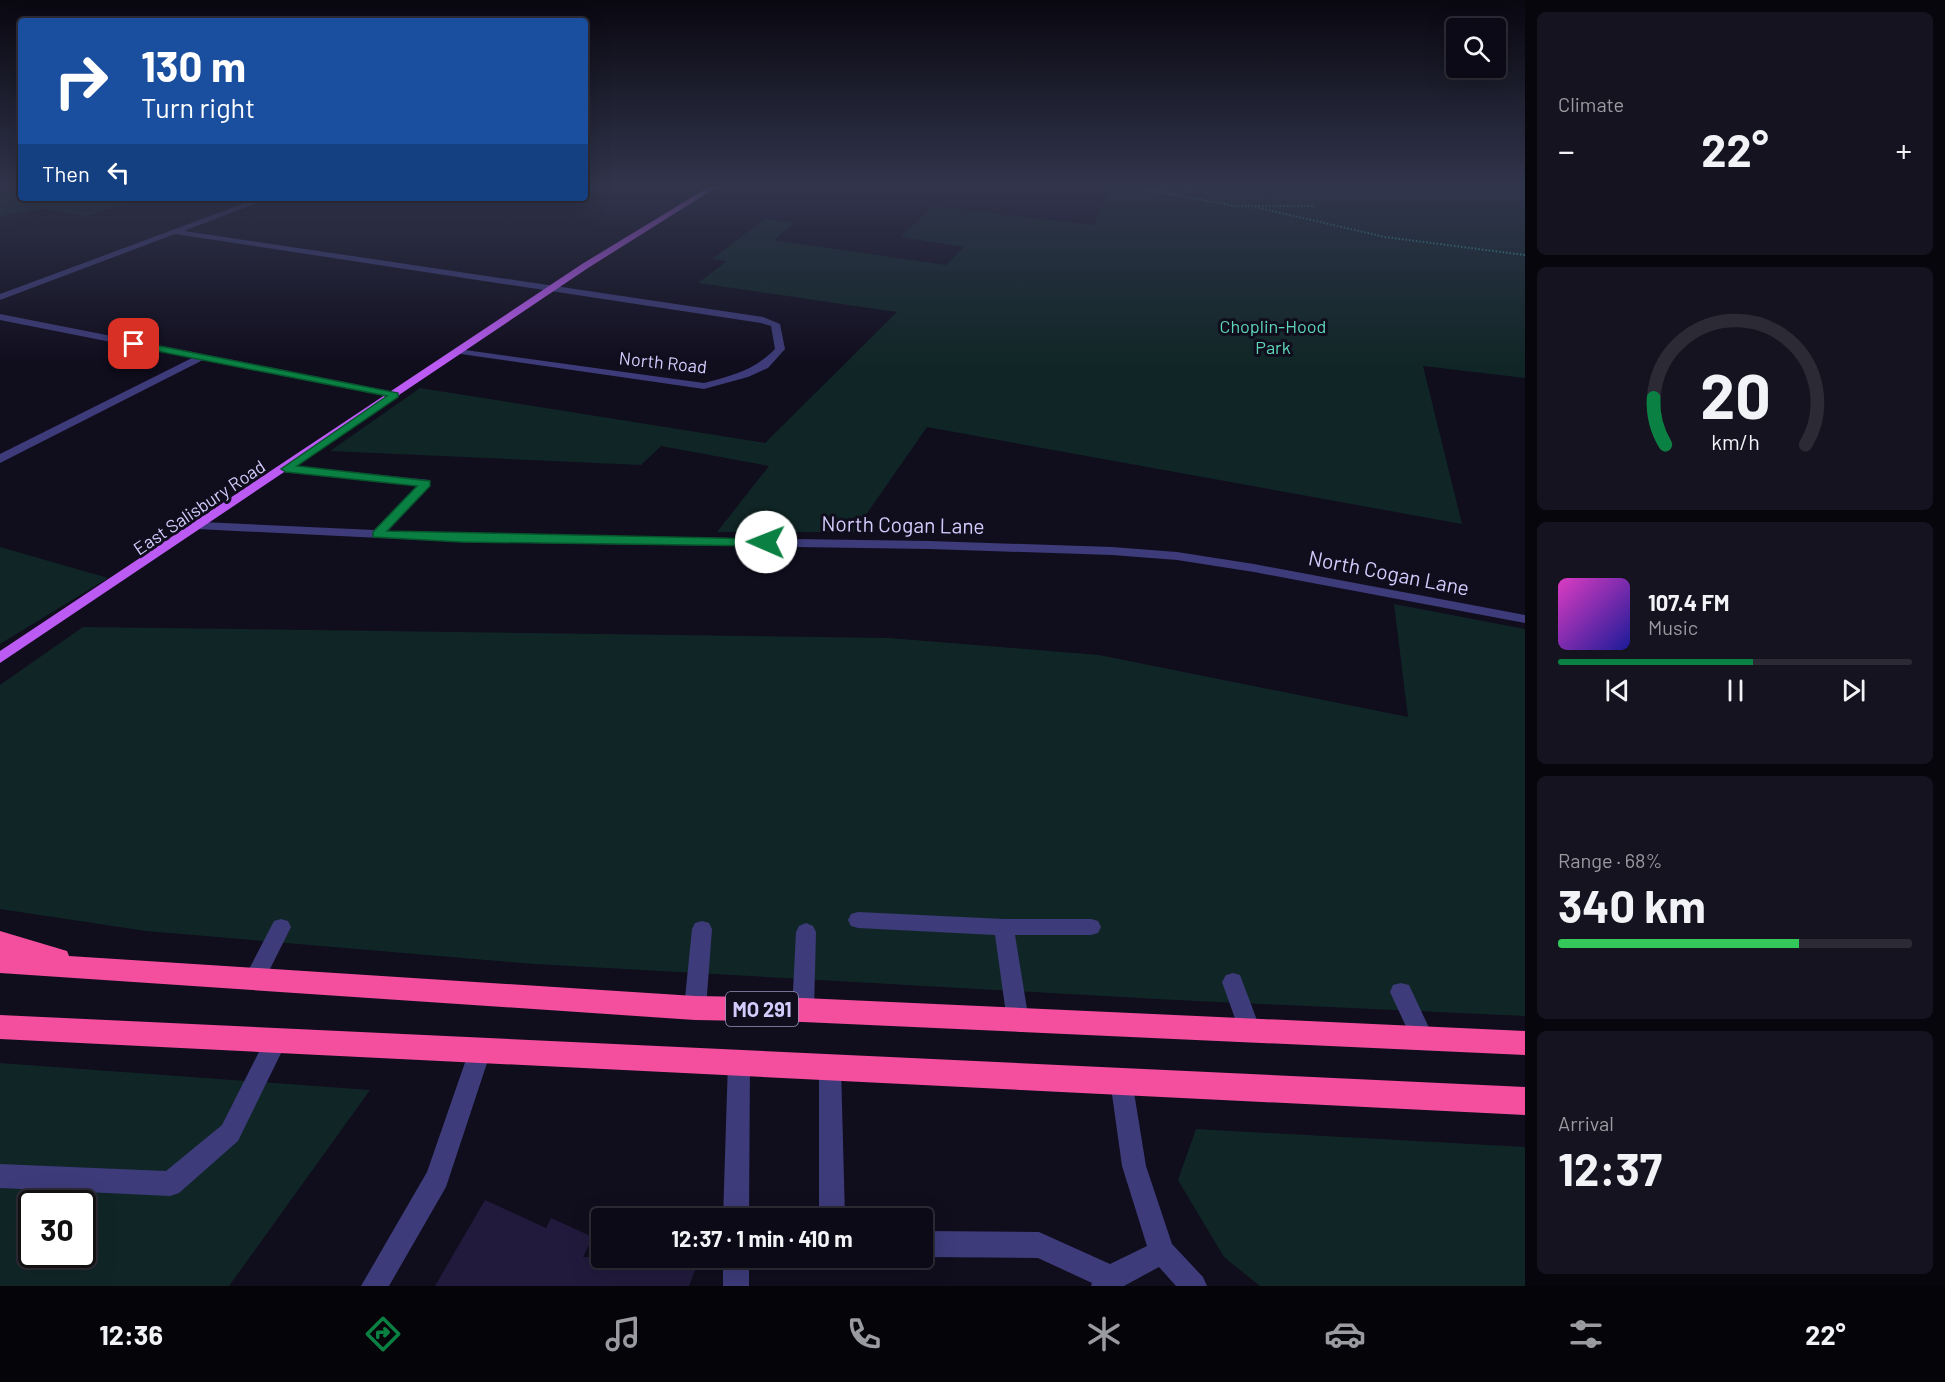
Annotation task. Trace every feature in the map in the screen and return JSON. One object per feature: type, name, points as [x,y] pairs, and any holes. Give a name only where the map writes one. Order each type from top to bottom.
[{"type":"highway","points":[[0,941],[92,970]]},
{"type":"highway","name":"MO 291","points":[[0,962],[92,970],[695,1008],[803,1010],[1525,1044]]},
{"type":"highway","points":[[0,1027],[1525,1101]]},
{"type":"main road","name":"East Salisbury Road","points":[[0,658],[202,526],[550,290],[622,245]]},
{"type":"street","points":[[0,297],[140,245]]},
{"type":"street","points":[[259,245],[550,290]]},
{"type":"street","name":"North Road","points":[[461,351],[704,386],[744,375],[764,366],[780,349],[775,324],[763,320],[550,290]]},
{"type":"street","points":[[0,317],[395,395]]},
{"type":"street","points":[[0,459],[201,357]]},
{"type":"street","points":[[0,445],[19,450]]},
{"type":"street","points":[[286,469],[426,483],[378,534]]},
{"type":"street","name":"North Cogan Lane","points":[[202,526],[378,534],[1112,551],[1177,556],[1254,568],[1525,619]]},
{"type":"street","points":[[858,920],[1004,927],[1091,927]]},
{"type":"street","points":[[254,980],[281,927]]},
{"type":"street","points":[[1004,927],[1018,1021]]},
{"type":"street","points":[[695,1008],[702,929]]},
{"type":"street","points":[[803,1010],[806,932]]},
{"type":"street","points":[[1233,982],[1251,1031]]},
{"type":"street","points":[[1401,992],[1423,1039]]},
{"type":"street","points":[[0,1176],[170,1184],[230,1133],[276,1041]]},
{"type":"street","points":[[374,1286],[437,1178],[480,1050]]},
{"type":"street","points":[[736,1208],[740,1062]]},
{"type":"street","points":[[830,1067],[832,1208]]},
{"type":"street","points":[[1121,1080],[1134,1166],[1162,1252],[1194,1286]]},
{"type":"street","points":[[933,1244],[1039,1245],[1108,1283],[1162,1252]]},
{"type":"street","points":[[736,1268],[736,1286]]},
{"type":"path","points":[[1447,245],[1525,255]]},
{"type":"green space","name":"Choplin-Hood Park","points":[[731,245],[808,245],[946,265],[964,247],[951,245],[1525,245],[1525,378],[1423,366],[1462,524],[927,427],[854,532],[717,532],[769,466],[661,446],[641,465],[330,451],[420,388],[765,443],[897,312],[698,283],[727,261],[712,259]]},
{"type":"green space","points":[[0,547],[108,578],[0,644]]},
{"type":"green space","points":[[1394,604],[1525,629],[1525,1016],[1176,1000],[535,964],[146,931],[0,909],[0,685],[83,627],[889,638],[1099,655],[1408,717]]},
{"type":"green space","points":[[0,1063],[370,1090],[229,1286],[0,1286]]},
{"type":"green space","points":[[1196,1129],[1525,1147],[1525,1286],[1260,1286],[1224,1257],[1178,1180]]},
{"type":"building","points":[[485,1200],[546,1228],[551,1218],[591,1236],[583,1257],[591,1257],[591,1268],[696,1268],[689,1286],[435,1286]]},
{"type":"route","points":[[134,344],[395,395],[286,469],[426,483],[378,534],[461,538],[766,542]]}]
